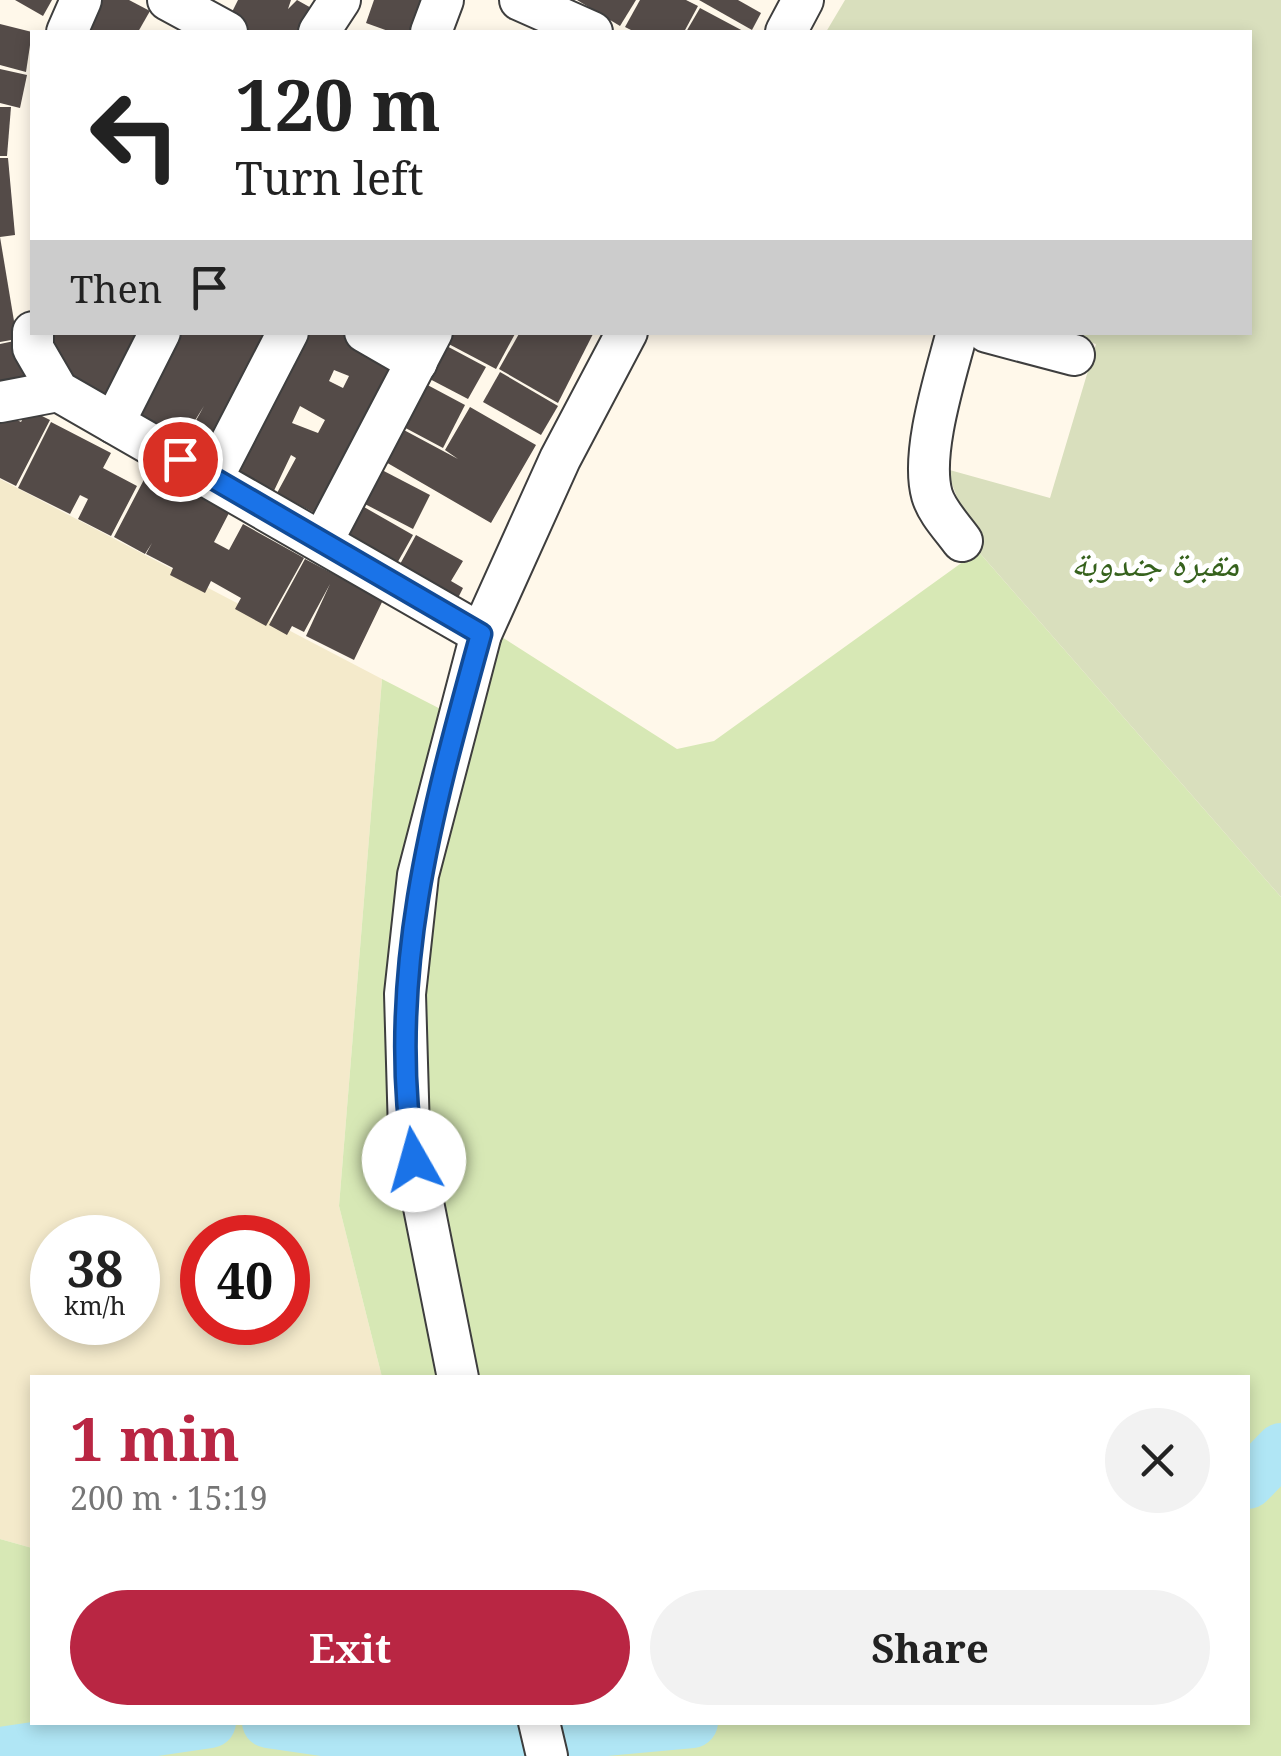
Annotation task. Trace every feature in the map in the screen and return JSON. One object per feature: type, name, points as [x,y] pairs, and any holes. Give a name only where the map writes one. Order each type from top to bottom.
[{"type":"street","points":[[68,30],[81,0]]},
{"type":"street","points":[[168,0],[218,22]]},
{"type":"street","points":[[320,30],[340,0]]},
{"type":"street","points":[[432,30],[443,0]]},
{"type":"street","points":[[520,0],[588,30]]},
{"type":"street","points":[[787,30],[802,0]]},
{"type":"street","points":[[33,335],[33,348],[58,391],[481,634]]},
{"type":"street","points":[[114,422],[158,335]]},
{"type":"street","points":[[213,477],[286,335]]},
{"type":"street","points":[[323,540],[424,347],[377,335]]},
{"type":"street","points":[[457,1375],[409,1132],[405,994],[422,860],[481,634],[560,459],[625,335]]},
{"type":"street","points":[[956,335],[940,400],[930,472],[932,495],[962,541]]},
{"type":"street","points":[[999,335],[1074,355]]},
{"type":"street","points":[[0,402],[58,391]]},
{"type":"street","points":[[540,1725],[547,1756]]},
{"type":"shaded area","points":[[0,479],[382,679],[339,1206],[381,1375],[30,1375],[30,1547],[0,1539]]},
{"type":"green space","name":"مقبرة جندوبة","points":[[845,0],[1281,0],[1281,897],[978,551],[946,469],[1050,498],[1096,344],[1062,335],[1252,335],[1252,30],[827,30]]},
{"type":"green space","points":[[978,551],[1281,897],[1281,1756],[0,1756],[0,1539],[30,1547],[30,1725],[1250,1725],[1250,1375],[381,1375],[339,1206],[382,679],[460,719],[491,630],[677,749],[714,741]]},
{"type":"building","points":[[15,0],[52,0],[43,16]]},
{"type":"building","points":[[93,0],[129,0],[150,11],[139,30],[77,30]]},
{"type":"building","points":[[238,0],[291,0],[288,9],[297,0],[340,24],[337,30],[244,30],[227,22]]},
{"type":"building","points":[[374,0],[422,0],[410,30],[385,30],[366,23]]},
{"type":"building","points":[[577,0],[636,0],[620,26]]},
{"type":"building","points":[[640,0],[686,0],[698,6],[685,30],[625,27]]},
{"type":"building","points":[[699,0],[738,0],[761,13],[752,30]]},
{"type":"building","points":[[700,8],[741,30],[687,30]]},
{"type":"building","points":[[0,24],[30,32],[26,72],[0,65]]},
{"type":"building","points":[[0,69],[27,75],[20,108],[0,103]]},
{"type":"building","points":[[0,107],[11,107],[7,156],[0,156]]},
{"type":"building","points":[[0,158],[8,158],[15,235],[0,237]]},
{"type":"building","points":[[0,237],[17,339],[0,342]]},
{"type":"building","points":[[51,335],[154,335],[112,417],[49,369],[46,343]]},
{"type":"building","points":[[171,335],[281,335],[213,469],[179,451],[204,406],[184,438],[155,422],[149,433],[126,421]]},
{"type":"building","points":[[291,335],[366,335],[404,356],[322,517],[277,493],[296,458],[291,455],[271,497],[226,472]],"holes":[[[334,370],[349,376],[343,388],[329,381]],[[300,406],[325,420],[318,433],[292,423]]]},
{"type":"building","points":[[446,335],[514,335],[496,369],[443,341]]},
{"type":"building","points":[[518,335],[592,335],[558,403],[499,369]]},
{"type":"building","points":[[19,340],[29,388],[0,394],[0,344]]},
{"type":"building","points":[[441,343],[486,367],[468,399],[424,376]]},
{"type":"building","points":[[500,372],[558,406],[541,435],[483,402]]},
{"type":"building","points":[[420,381],[465,405],[443,448],[398,424]]},
{"type":"building","points":[[470,407],[536,445],[491,523],[384,461],[402,429],[458,459],[445,450]]},
{"type":"building","points":[[28,409],[50,420],[16,486],[0,478],[0,412],[21,422]]},
{"type":"building","points":[[51,422],[111,453],[103,468],[137,486],[111,536],[78,519],[88,499],[80,495],[70,514],[18,488]]},
{"type":"building","points":[[380,469],[430,495],[413,529],[363,503]]},
{"type":"building","points":[[149,470],[229,513],[214,542],[229,550],[243,524],[304,558],[266,626],[235,609],[241,598],[211,581],[205,593],[170,575],[173,568],[146,554],[152,543],[145,554],[114,537]]},
{"type":"building","points":[[364,507],[413,535],[391,574],[342,547]]},
{"type":"building","points":[[416,535],[463,561],[451,581],[463,588],[452,610],[393,577]]},
{"type":"building","points":[[305,559],[383,600],[354,660],[306,636],[330,584],[304,632],[292,626],[287,635],[269,625]]},
{"type":"waterway","points":[[1250,1481],[1281,1449]]},
{"type":"waterway","points":[[0,1753],[190,1725]]},
{"type":"waterway","points":[[288,1725],[391,1740],[498,1740],[660,1725]]},
{"type":"route","points":[[180,459],[481,634],[418,875],[405,994],[404,1052],[414,1160]]}]
